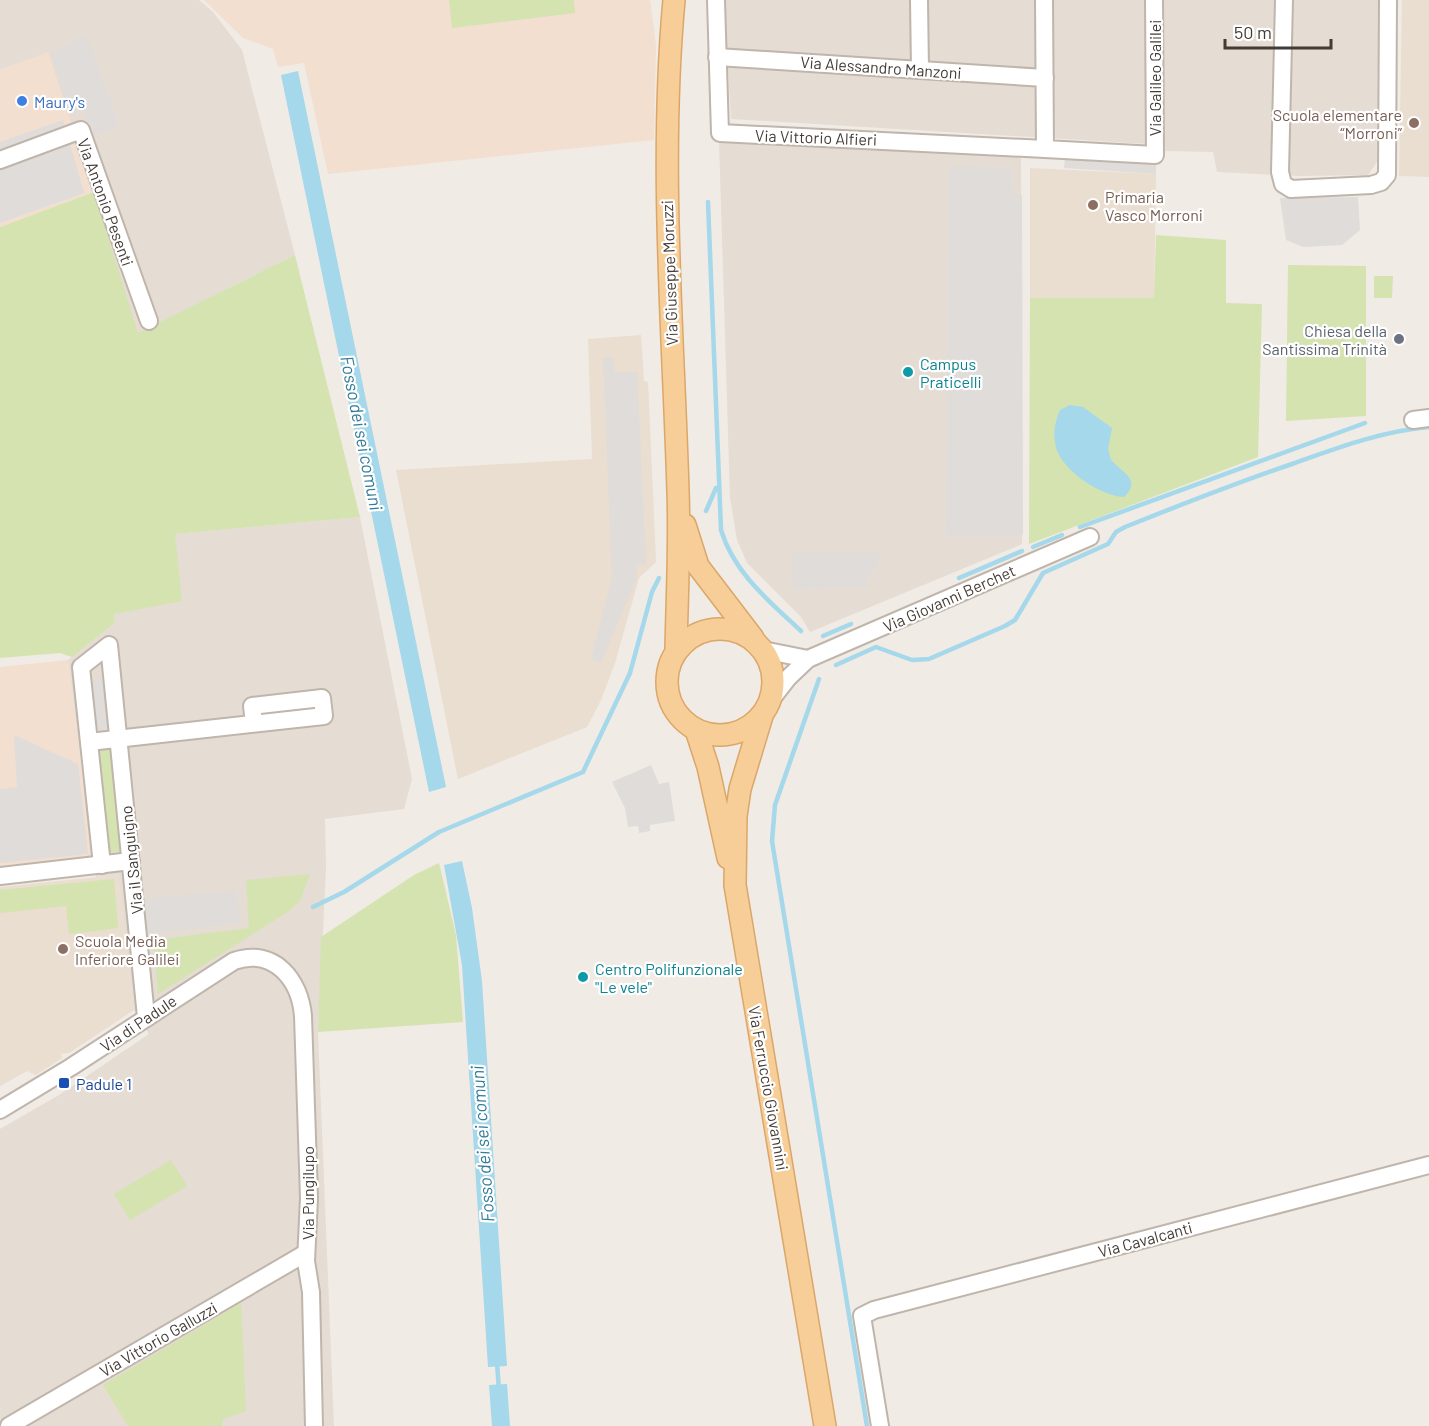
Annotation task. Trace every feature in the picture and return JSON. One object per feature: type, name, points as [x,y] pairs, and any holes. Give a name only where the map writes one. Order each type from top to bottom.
[{"type":"main road","name":"Via Giuseppe Moruzzi","points":[[664,0],[669,54]]},
{"type":"main road","name":"Via Giuseppe Moruzzi","points":[[674,0],[669,54],[667,220],[678,492],[676,650]]},
{"type":"main road","name":"Via Giuseppe Moruzzi","points":[[678,492],[686,529],[698,566],[761,648]]},
{"type":"main road","points":[[717,628],[742,633],[761,648],[773,677],[766,708],[751,726],[731,734],[710,735],[696,730],[678,715],[668,695],[667,674],[676,650],[695,634],[717,628]]},
{"type":"main road","name":"Via Ferruccio Giovannini","points":[[766,708],[740,789],[736,816],[735,885],[825,1426]]},
{"type":"main road","points":[[696,730],[708,767],[735,885]]},
{"type":"street","name":"Via Vittorio Alfieri","points":[[716,0],[720,133],[1045,149]]},
{"type":"street","points":[[919,0],[920,70]]},
{"type":"street","points":[[1044,0],[1045,149]]},
{"type":"street","name":"Via Galileo Galilei","points":[[1045,149],[1155,154],[1154,0]]},
{"type":"street","points":[[1284,0],[1280,172],[1283,184],[1291,189],[1371,185],[1381,182],[1387,175],[1388,0]]},
{"type":"street","name":"Via Alessandro Manzoni","points":[[717,57],[1045,78]]},
{"type":"street","name":"Via Antonio Pesenti","points":[[0,159],[81,130],[149,321]]},
{"type":"street","name":"Via Giovanni Berchet","points":[[766,708],[788,678],[808,659],[1090,537]]},
{"type":"street","name":"Via il Sanguigno","points":[[102,865],[81,667],[109,645],[146,1017]]},
{"type":"street","points":[[761,648],[808,659]]},
{"type":"street","points":[[89,742],[254,723]]},
{"type":"street","points":[[0,876],[131,861]]},
{"type":"street","name":"Via di Padule","points":[[0,1110],[71,1068],[234,961],[256,958],[281,967]]},
{"type":"street","name":"Via Pungilupo","points":[[281,967],[297,988],[303,1011],[309,1198],[306,1252],[311,1304],[314,1426]]},
{"type":"street","name":"Via Cavalcanti","points":[[880,1426],[862,1316],[893,1303],[1429,1165]]},
{"type":"street","name":"Via Vittorio Galluzzi","points":[[9,1426],[306,1252]]},
{"type":"shaded area","points":[[0,0],[199,0],[213,12],[242,50],[295,255],[137,334],[48,53],[0,70]]},
{"type":"shaded area","points":[[204,0],[650,0],[656,45],[654,140],[328,174],[304,63],[278,67],[273,49],[243,38]]},
{"type":"shaded area","points":[[724,0],[1378,0],[1379,159],[1368,175],[1299,176],[1217,172],[1213,152],[1165,151],[1165,145],[731,119]]},
{"type":"shaded area","name":"Scuola elementare “Morroni”","points":[[1402,0],[1429,0],[1429,177],[1399,176]]},
{"type":"shaded area","points":[[87,35],[119,126],[93,136],[82,108],[69,113],[52,53]]},
{"type":"shaded area","points":[[48,52],[94,192],[0,227],[0,70]]},
{"type":"shaded area","points":[[63,120],[84,193],[0,223],[0,142]]},
{"type":"shaded area","points":[[719,141],[1021,155],[1022,544],[810,632],[801,617],[747,563],[737,540],[730,497]]},
{"type":"shaded area","points":[[1065,156],[1156,162],[1156,174],[1064,168]]},
{"type":"shaded area","points":[[948,166],[1012,168],[1013,195],[1022,195],[1023,535],[946,537]]},
{"type":"shaded area","name":"Primaria Vasco Morroni","points":[[1030,168],[1156,174],[1154,298],[1030,298]]},
{"type":"shaded area","points":[[1358,197],[1360,230],[1342,245],[1303,247],[1286,240],[1280,198]]},
{"type":"shaded area","points":[[641,335],[644,381],[648,382],[656,562],[639,578],[615,663],[601,700],[587,727],[458,779],[396,470],[592,459],[588,339]]},
{"type":"shaded area","points":[[603,357],[613,357],[615,373],[637,372],[646,564],[637,565],[636,579],[601,663],[591,659],[612,577]]},
{"type":"shaded area","points":[[360,517],[412,779],[404,809],[325,819],[326,868],[318,1032],[334,1426],[0,1426],[0,1129],[59,1095],[149,1034],[134,1010],[118,875],[96,877],[68,660],[115,623],[114,614],[174,534]]},
{"type":"shaded area","points":[[793,553],[879,553],[878,564],[869,576],[869,588],[793,589]]},
{"type":"shaded area","points":[[68,660],[93,857],[0,866],[0,667]]},
{"type":"shaded area","points":[[100,676],[107,683],[113,728],[93,731],[89,686]]},
{"type":"shaded area","points":[[14,735],[78,764],[88,854],[0,863],[0,789],[17,787]]},
{"type":"shaded area","points":[[651,765],[659,784],[669,782],[675,821],[650,825],[650,831],[639,833],[638,826],[628,827],[625,808],[612,782]]},
{"type":"shaded area","name":"Scuola Media Inferiore Galilei","points":[[118,875],[134,1010],[69,1053],[61,1054],[62,1058],[36,1075],[27,1071],[0,1086],[0,887]]},
{"type":"shaded area","points":[[236,890],[240,923],[148,933],[145,899]]},
{"type":"green space","points":[[449,0],[574,0],[575,13],[452,28]]},
{"type":"green space","points":[[94,192],[138,333],[295,255],[360,517],[175,534],[182,601],[114,614],[115,623],[72,657],[60,653],[0,658],[0,227]]},
{"type":"green space","points":[[1156,235],[1226,240],[1226,303],[1262,304],[1258,457],[1029,544],[1030,298],[1154,298]]},
{"type":"green space","points":[[1288,265],[1366,266],[1366,416],[1286,421]]},
{"type":"green space","points":[[1374,276],[1393,276],[1392,298],[1374,298]]},
{"type":"green space","points":[[115,747],[126,851],[109,852],[97,749]]},
{"type":"green space","points":[[439,863],[456,935],[463,1022],[318,1032],[321,937],[414,875]]},
{"type":"green space","points":[[310,874],[300,901],[289,911],[158,994],[154,940],[249,928],[246,880]]},
{"type":"green space","points":[[114,879],[118,928],[69,934],[66,906],[0,913],[0,890]]},
{"type":"green space","points":[[171,1160],[187,1186],[130,1220],[114,1194]]},
{"type":"green space","points":[[241,1303],[246,1411],[223,1419],[222,1426],[128,1426],[103,1385]]},
{"type":"water","points":[[298,71],[446,787],[429,792],[281,75]]},
{"type":"water","points":[[1070,405],[1083,407],[1112,428],[1108,449],[1111,460],[1131,481],[1129,491],[1124,497],[1103,492],[1092,486],[1071,471],[1063,461],[1054,438],[1056,421],[1060,410]]},
{"type":"water","points":[[462,861],[472,908],[482,981],[507,1366],[488,1367],[462,965],[444,865]]},
{"type":"water","points":[[507,1384],[510,1426],[492,1426],[489,1385]]},
{"type":"waterway","points":[[708,202],[721,530],[734,560],[744,573],[765,597],[801,631]]},
{"type":"waterway","points":[[1080,527],[1365,423]]},
{"type":"waterway","points":[[836,665],[876,647],[912,660],[929,659],[1015,620],[1043,573],[1108,544],[1116,532],[1125,527],[1229,486],[1343,446],[1394,432],[1429,427]]},
{"type":"waterway","points":[[706,511],[716,488]]},
{"type":"waterway","points":[[1033,547],[1062,535]]},
{"type":"waterway","points":[[959,578],[1022,551]]},
{"type":"waterway","points":[[313,907],[344,892],[439,832],[583,772],[630,673],[652,592],[659,578]]},
{"type":"waterway","points":[[823,636],[851,624]]},
{"type":"waterway","points":[[819,679],[775,805],[772,841],[867,1426]]},
{"type":"waterway","name":"Fosso dei sei comuni","points":[[497,1363],[499,1390]]},
{"type":"place","name":"Maury's","points":[[22,101]]},
{"type":"place","name":"Scuola elementare “Morroni”","points":[[1414,123]]},
{"type":"place","name":"Primaria Vasco Morroni","points":[[1093,205]]},
{"type":"place","name":"Chiesa della Santissima Trinità","points":[[1399,339]]},
{"type":"place","name":"Campus Praticelli","points":[[908,372]]},
{"type":"place","name":"Scuola Media Inferiore Galilei","points":[[63,949]]},
{"type":"place","name":"Centro Polifunzionale \"Le vele\"","points":[[583,977]]},
{"type":"place","name":"Padule 1","points":[[64,1083]]}]
